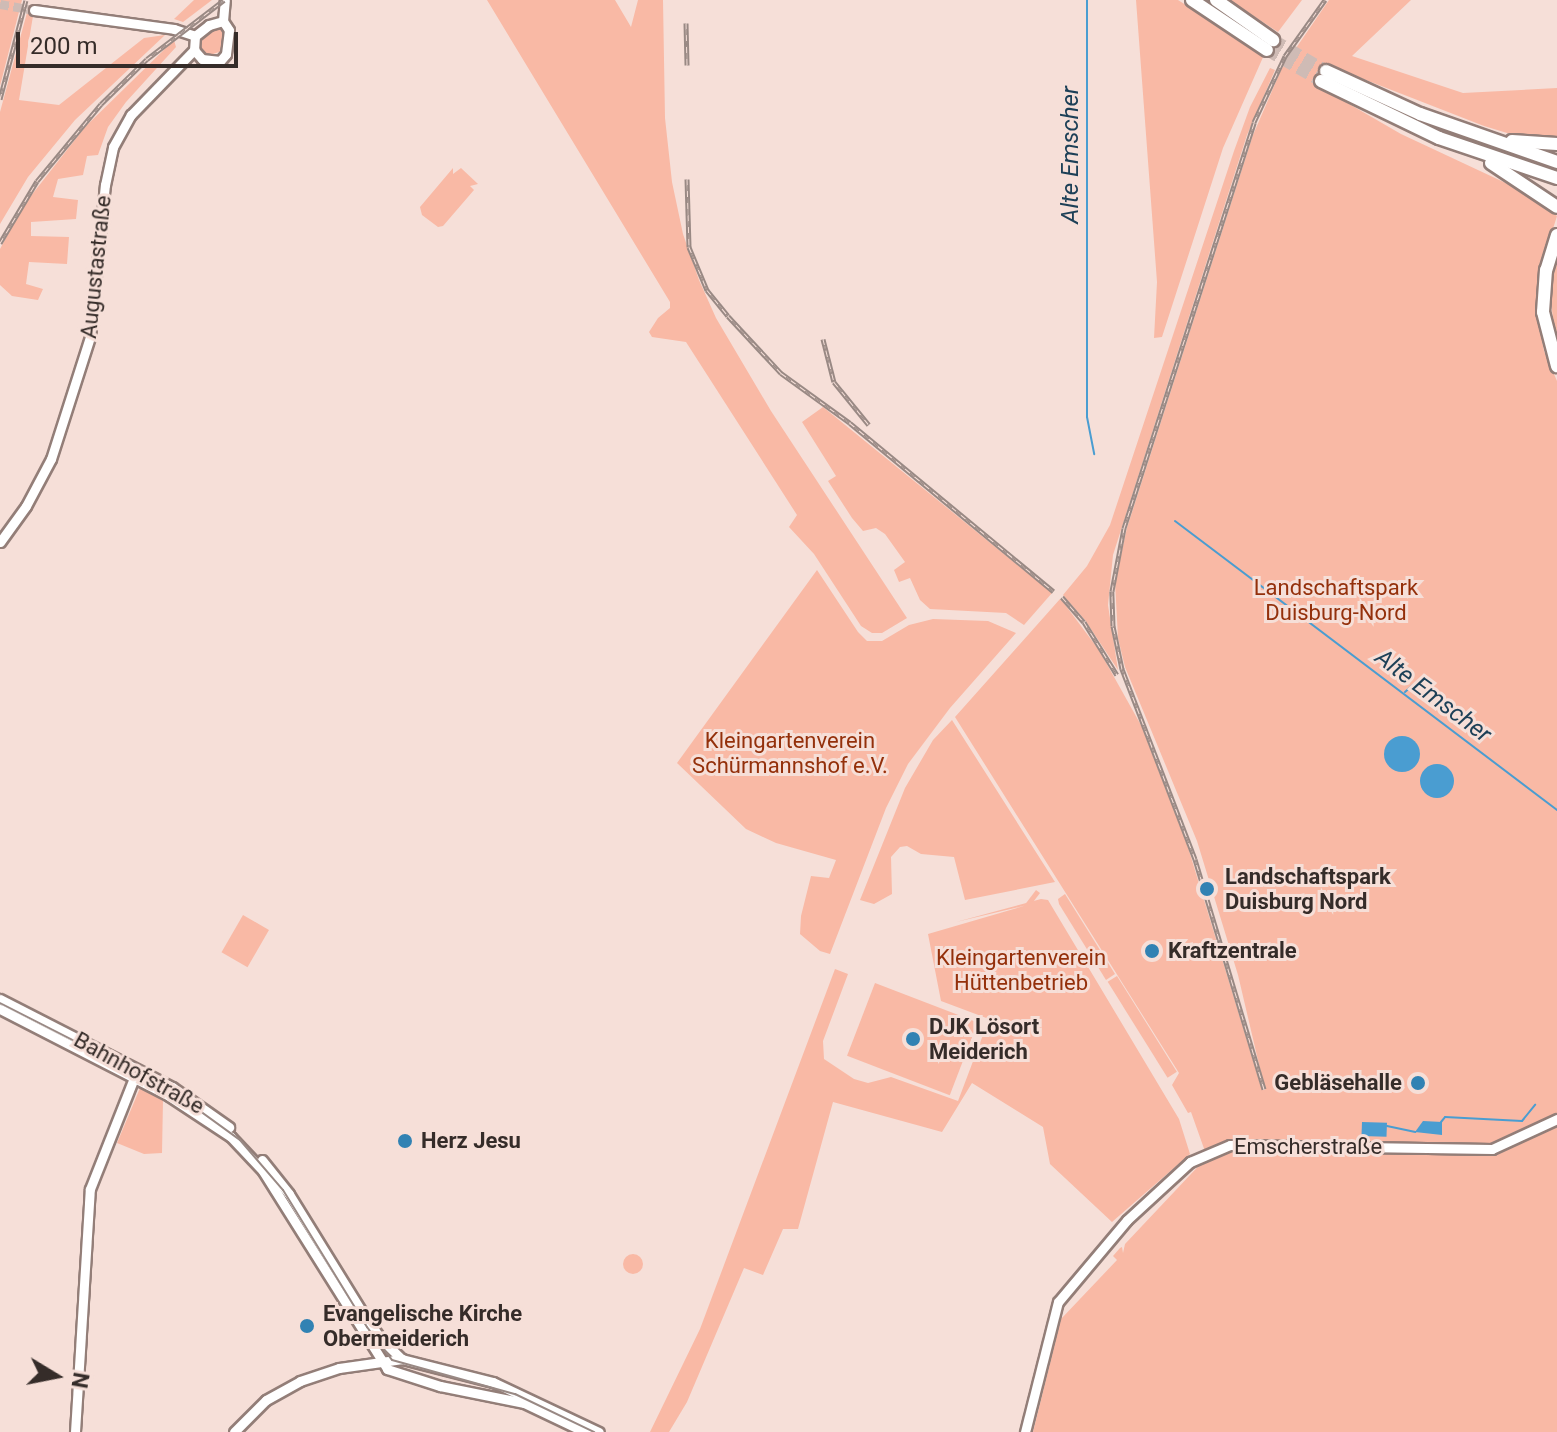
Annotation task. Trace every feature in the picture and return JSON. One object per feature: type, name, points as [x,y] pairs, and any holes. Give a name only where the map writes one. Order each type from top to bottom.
[{"type":"highway","points":[[1192,0],[1270,45],[1216,0]]},
{"type":"highway","points":[[1557,162],[1470,133],[1323,76],[1403,123],[1557,178]]},
{"type":"highway","points":[[1470,133],[1528,144],[1557,144]]},
{"type":"highway","points":[[1464,147],[1557,207]]},
{"type":"highway","points":[[1557,235],[1546,270],[1543,312],[1557,366]]},
{"type":"main road","points":[[223,21],[209,25],[195,36],[194,50],[205,61],[223,58],[228,49],[229,30],[223,21],[225,0]]},
{"type":"main road","points":[[34,10],[174,29],[195,36]]},
{"type":"main road","name":"Augustastraße","points":[[0,542],[26,506],[51,459],[90,337],[105,187],[113,147],[131,115],[194,50]]},
{"type":"main road","name":"Bahnhofstraße","points":[[0,999],[157,1079],[210,1111],[268,1167],[373,1328],[402,1359]]},
{"type":"main road","name":"Bahnhofstraße","points":[[0,1009],[135,1075],[222,1129],[263,1171],[308,1238],[380,1361]]},
{"type":"main road","points":[[75,1432],[90,1189],[135,1075]]},
{"type":"main road","name":"Emscherstraße","points":[[1025,1432],[1058,1302],[1123,1224],[1190,1162],[1230,1145],[1496,1149],[1557,1119]]},
{"type":"main road","points":[[234,1432],[266,1400],[284,1389],[328,1370],[402,1359],[503,1385],[599,1432]]},
{"type":"main road","points":[[380,1361],[396,1373]]},
{"type":"main road","points":[[358,1365],[524,1403],[585,1432]]},
{"type":"green space","points":[[0,0],[22,0],[0,86]]},
{"type":"green space","points":[[194,0],[212,0],[183,22],[174,19]]},
{"type":"green space","points":[[487,0],[615,0],[631,27],[638,0],[663,0],[665,118],[672,182],[683,234],[699,280],[716,318],[771,411],[907,618],[882,633],[872,633],[861,626],[814,554],[789,527],[797,515],[686,342],[652,337],[649,332],[658,318],[670,308],[670,302]]},
{"type":"green space","points":[[1136,0],[1178,0],[1264,55],[1223,148],[1162,337],[1154,338],[1157,282]]},
{"type":"green space","points":[[1229,0],[1302,0],[1278,32]]},
{"type":"green space","name":"Landschaftspark Duisburg-Nord","points":[[1329,0],[1411,0],[1352,56],[1463,93],[1557,88],[1557,140],[1517,136],[1484,126],[1330,66],[1318,86],[1401,134],[1529,194],[1557,216],[1540,270],[1537,313],[1544,351],[1557,381],[1557,1432],[1033,1432],[1061,1319],[1117,1260],[1113,1256],[1120,1248],[1123,1253],[1125,1244],[1207,1157],[1191,1112],[1188,1113],[1172,1085],[1179,1073],[955,717],[1060,599],[1099,650],[1142,727],[1187,844],[1262,1090],[1265,1090],[1238,975],[1197,841],[1125,667],[1118,638],[1115,582],[1127,528],[1253,135],[1281,70]]},
{"type":"green space","points":[[28,9],[34,10],[19,100],[59,105],[144,38],[165,35],[75,120],[28,177],[0,224],[0,112]]},
{"type":"green space","points":[[219,26],[226,33],[222,51],[207,56],[201,49],[202,38]]},
{"type":"green space","points":[[174,40],[176,47],[126,102],[108,127],[98,155],[87,156],[83,175],[58,179],[53,197],[78,200],[76,219],[31,222],[31,236],[69,237],[67,264],[29,262],[26,284],[43,289],[38,300],[12,296],[0,285],[0,249],[23,206],[85,127]]},
{"type":"green space","points":[[1270,68],[1275,70],[1247,135],[1113,555],[1108,605],[1118,670],[1085,620],[1063,595],[1087,566],[1110,525],[1234,151],[1250,107]]},
{"type":"green space","points":[[453,168],[453,174],[461,168],[478,184],[470,186],[474,190],[443,226],[438,227],[422,215],[420,207]]},
{"type":"green space","points":[[1557,255],[1557,348],[1550,295]]},
{"type":"green space","points":[[823,407],[1052,593],[1024,625],[1006,613],[930,609],[920,600],[910,578],[899,582],[894,570],[905,562],[885,534],[876,528],[863,531],[852,518],[828,481],[836,476],[802,422]]},
{"type":"green space","name":"Kleingartenverein Schürmannshof e.V.","points":[[817,570],[867,641],[882,641],[909,625],[933,619],[988,621],[1016,633],[950,708],[908,764],[886,808],[830,954],[820,951],[800,934],[801,916],[811,876],[829,878],[836,860],[776,843],[746,829],[677,763]]},
{"type":"green space","points":[[952,720],[1055,882],[965,900],[954,857],[921,854],[907,846],[900,847],[891,857],[892,894],[874,904],[860,900],[905,788],[933,740]]},
{"type":"green space","points":[[1036,890],[1040,893],[995,953],[991,950]]},
{"type":"green space","points":[[1065,894],[1115,974],[1106,980],[1059,904],[1058,899]]},
{"type":"green space","name":"Kleingartenverein Hüttenbetrieb","points":[[1041,899],[1048,900],[1179,1119],[1190,1154],[1112,1222],[1050,1164],[1043,1127],[972,1083],[942,1132],[833,1102],[798,1229],[783,1229],[763,1275],[744,1268],[687,1402],[669,1432],[650,1432],[700,1329],[835,969],[848,974],[823,1041],[824,1059],[854,1079],[868,1083],[891,1077],[958,1101],[989,1019],[941,1001],[928,934],[1027,905],[956,922]]},
{"type":"green space","points":[[243,915],[269,930],[247,967],[222,952]]},
{"type":"green space","points":[[1117,976],[1177,1072],[1168,1078],[1108,982]]},
{"type":"green space","name":"DJK Lösort Meiderich","points":[[875,983],[978,1022],[950,1095],[847,1056]]},
{"type":"green space","points":[[140,1088],[163,1100],[162,1153],[144,1154],[117,1143]]},
{"type":"green space","points":[[633,1254],[640,1257],[643,1264],[640,1271],[633,1274],[626,1271],[623,1264],[626,1257]]},
{"type":"water","points":[[1402,736],[1415,741],[1420,754],[1415,767],[1402,772],[1389,767],[1384,754],[1389,741]]},
{"type":"water","points":[[1437,764],[1449,769],[1454,781],[1449,793],[1437,798],[1425,793],[1420,781],[1425,769]]},
{"type":"water","points":[[1423,1121],[1442,1122],[1442,1135],[1415,1132]]},
{"type":"water","points":[[1362,1122],[1387,1123],[1386,1137],[1362,1136]]},
{"type":"waterway","name":"Alte Emscher","points":[[1087,0],[1087,417],[1094,454]]},
{"type":"waterway","name":"Alte Emscher","points":[[1175,521],[1557,810]]},
{"type":"waterway","points":[[1405,692],[1413,685]]},
{"type":"waterway","points":[[1441,1122],[1445,1117],[1522,1121],[1535,1105]]},
{"type":"waterway","points":[[1387,1126],[1415,1132]]},
{"type":"tunnel","points":[[0,4],[34,10]]},
{"type":"tunnel","points":[[1273,40],[1326,71]]},
{"type":"tunnel","points":[[1267,50],[1321,81]]},
{"type":"tram line","points":[[0,1003],[171,1090],[240,1140],[283,1190],[367,1327],[392,1360],[515,1394],[594,1432]]},
{"type":"railway","points":[[0,99],[26,0]]},
{"type":"railway","points":[[0,243],[37,181],[101,104],[147,59],[224,0]]},
{"type":"railway","points":[[1264,1089],[1195,859],[1122,669],[1113,626],[1112,591],[1124,528],[1254,122],[1285,56],[1325,0]]},
{"type":"railway","points":[[686,23],[687,65]]},
{"type":"railway","points":[[687,179],[689,247],[707,290],[728,316],[781,373],[850,423],[1053,591]]},
{"type":"railway","points":[[823,339],[834,382],[869,425]]},
{"type":"railway","points":[[1062,597],[1084,622],[1117,675]]},
{"type":"place","name":"Landschaftspark Duisburg Nord","points":[[1207,889]]},
{"type":"place","name":"Kraftzentrale","points":[[1152,951]]},
{"type":"place","name":"DJK Lösort Meiderich","points":[[913,1039]]},
{"type":"place","name":"Gebläsehalle","points":[[1418,1083]]},
{"type":"place","name":"Herz Jesu","points":[[405,1141]]},
{"type":"place","name":"Evangelische Kirche Obermeiderich","points":[[307,1326]]}]
